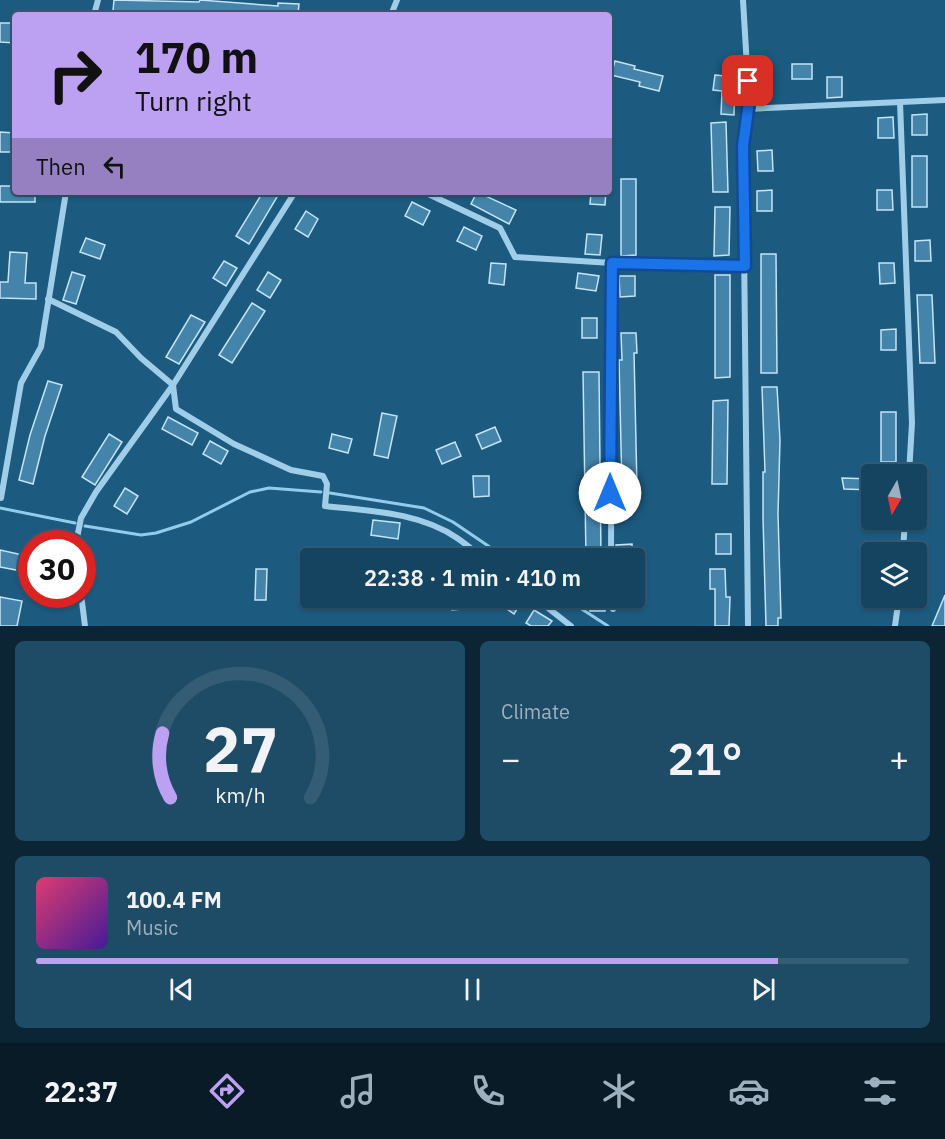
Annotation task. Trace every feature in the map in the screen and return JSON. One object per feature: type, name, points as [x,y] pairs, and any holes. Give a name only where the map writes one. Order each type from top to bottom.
[{"type":"street","points":[[743,0],[748,109],[743,146],[748,626]]},
{"type":"street","points":[[748,109],[945,100]]},
{"type":"street","points":[[900,102],[912,423],[910,464]]},
{"type":"street","points":[[1,498],[21,383],[40,347],[65,195]]},
{"type":"street","points":[[79,530],[81,518],[96,492],[172,385],[293,195]]},
{"type":"street","points":[[430,195],[500,228],[515,257],[612,263],[745,266]]},
{"type":"street","points":[[611,548],[612,263]]},
{"type":"street","points":[[48,299],[116,332],[172,385],[176,409],[224,438],[291,470],[323,476],[327,484],[325,506],[415,519],[455,537],[470,548]]},
{"type":"street","points":[[83,608],[85,626]]},
{"type":"street","points":[[548,608],[571,626]]},
{"type":"street","points":[[895,626],[897,608]]},
{"type":"building","points":[[114,0],[199,2],[200,0],[278,6],[278,3],[299,4],[298,12],[113,11]]},
{"type":"building","points":[[0,23],[12,23],[12,43],[0,42]]},
{"type":"building","points":[[615,61],[635,66],[634,69],[663,76],[659,91],[639,86],[640,82],[612,75]]},
{"type":"building","points":[[792,64],[812,64],[812,79],[792,79]]},
{"type":"building","points":[[715,75],[735,77],[734,115],[721,114],[722,91],[713,90]]},
{"type":"building","points":[[827,77],[842,77],[842,97],[827,98]]},
{"type":"building","points":[[927,114],[927,135],[912,135],[912,115]]},
{"type":"building","points":[[893,117],[894,138],[878,138],[878,118]]},
{"type":"building","points":[[726,122],[728,192],[713,192],[711,123]]},
{"type":"building","points":[[0,132],[12,133],[12,152],[0,152]]},
{"type":"building","points":[[772,150],[773,171],[758,171],[757,151]]},
{"type":"building","points":[[912,156],[927,156],[927,207],[912,207]]},
{"type":"building","points":[[621,179],[636,179],[636,255],[621,256]]},
{"type":"building","points":[[0,186],[12,186],[12,195],[35,195],[35,202],[0,202]]},
{"type":"building","points":[[772,190],[772,211],[757,211],[757,191]]},
{"type":"building","points":[[877,190],[892,190],[893,210],[877,210]]},
{"type":"building","points":[[261,195],[278,195],[249,244],[236,236]]},
{"type":"building","points":[[476,195],[484,195],[516,210],[509,224],[471,204]]},
{"type":"building","points":[[591,195],[606,195],[605,205],[590,204]]},
{"type":"building","points":[[412,202],[430,211],[423,225],[405,216]]},
{"type":"building","points":[[715,207],[730,207],[729,255],[714,256]]},
{"type":"building","points":[[306,211],[318,219],[308,237],[295,229]]},
{"type":"building","points":[[464,227],[482,236],[476,250],[457,241]]},
{"type":"building","points":[[587,234],[602,235],[600,255],[585,254]]},
{"type":"building","points":[[86,238],[105,245],[100,259],[80,252]]},
{"type":"building","points":[[930,240],[931,261],[915,261],[915,241]]},
{"type":"building","points":[[10,252],[27,253],[25,283],[36,283],[36,299],[0,298],[0,282],[8,282]]},
{"type":"building","points":[[761,254],[776,254],[777,373],[761,373]]},
{"type":"building","points":[[224,261],[237,268],[226,286],[213,278]]},
{"type":"building","points":[[491,263],[506,264],[504,285],[489,283]]},
{"type":"building","points":[[879,263],[894,263],[895,283],[880,284]]},
{"type":"building","points":[[72,272],[85,276],[76,304],[63,300]]},
{"type":"building","points":[[268,272],[281,280],[270,298],[257,290]]},
{"type":"building","points":[[578,273],[599,276],[596,291],[576,288]]},
{"type":"building","points":[[715,275],[730,275],[730,377],[715,378]]},
{"type":"building","points":[[619,276],[635,276],[635,296],[620,297]]},
{"type":"building","points":[[917,295],[932,295],[935,363],[920,363]]},
{"type":"building","points":[[252,303],[265,311],[232,363],[219,355]]},
{"type":"building","points":[[191,315],[205,322],[179,364],[166,357]]},
{"type":"building","points":[[582,318],[597,318],[597,338],[582,338]]},
{"type":"building","points":[[896,329],[896,350],[881,350],[881,330]]},
{"type":"building","points":[[621,333],[636,333],[637,353],[634,353],[637,488],[622,488],[619,360],[622,360]]},
{"type":"building","points":[[583,372],[599,372],[601,548],[586,548]]},
{"type":"building","points":[[48,381],[62,385],[45,436],[33,484],[19,480],[30,435]]},
{"type":"building","points":[[762,387],[777,387],[780,440],[778,514],[781,618],[778,618],[778,626],[766,626]]},
{"type":"building","points":[[728,400],[727,484],[712,484],[713,401]]},
{"type":"building","points":[[881,412],[896,412],[896,462],[881,462]]},
{"type":"building","points":[[382,413],[397,416],[388,458],[374,455]]},
{"type":"building","points":[[168,417],[198,433],[192,445],[162,429]]},
{"type":"building","points":[[495,427],[501,441],[482,449],[476,435]]},
{"type":"building","points":[[109,434],[122,442],[95,485],[82,477]]},
{"type":"building","points":[[332,434],[352,439],[348,453],[329,448]]},
{"type":"building","points":[[210,441],[228,451],[221,464],[203,454]]},
{"type":"building","points":[[455,442],[461,456],[442,464],[436,450]]},
{"type":"building","points":[[473,476],[489,476],[489,496],[474,497]]},
{"type":"building","points":[[842,478],[861,479],[861,490],[844,489]]},
{"type":"building","points":[[125,488],[138,496],[127,514],[114,506]]},
{"type":"building","points":[[373,520],[400,523],[398,539],[371,535]]},
{"type":"building","points":[[716,534],[731,534],[731,554],[716,554]]},
{"type":"building","points":[[632,544],[632,548],[616,548],[616,545]]},
{"type":"building","points":[[0,550],[18,554],[18,570],[0,567]]},
{"type":"building","points":[[256,569],[267,569],[266,600],[255,600]]},
{"type":"building","points":[[710,569],[725,569],[726,597],[730,597],[729,626],[715,626],[715,589],[710,589]]},
{"type":"building","points":[[945,595],[945,626],[932,626]]},
{"type":"building","points":[[0,597],[18,600],[18,608],[21,608],[17,626],[0,626]]},
{"type":"building","points":[[506,608],[518,608],[514,614]]},
{"type":"building","points":[[590,608],[605,608],[605,611],[590,611]]},
{"type":"building","points":[[534,610],[552,621],[548,626],[531,626],[526,623]]},
{"type":"waterway","points":[[85,526],[141,535],[156,533],[191,522],[250,492],[269,488],[321,492]]},
{"type":"waterway","points":[[330,493],[424,508],[453,522],[491,548]]},
{"type":"waterway","points":[[0,508],[75,523]]},
{"type":"waterway","points":[[580,608],[608,626]]},
{"type":"route","points":[[610,493],[612,263],[745,266],[743,146],[749,102],[748,81]]}]
